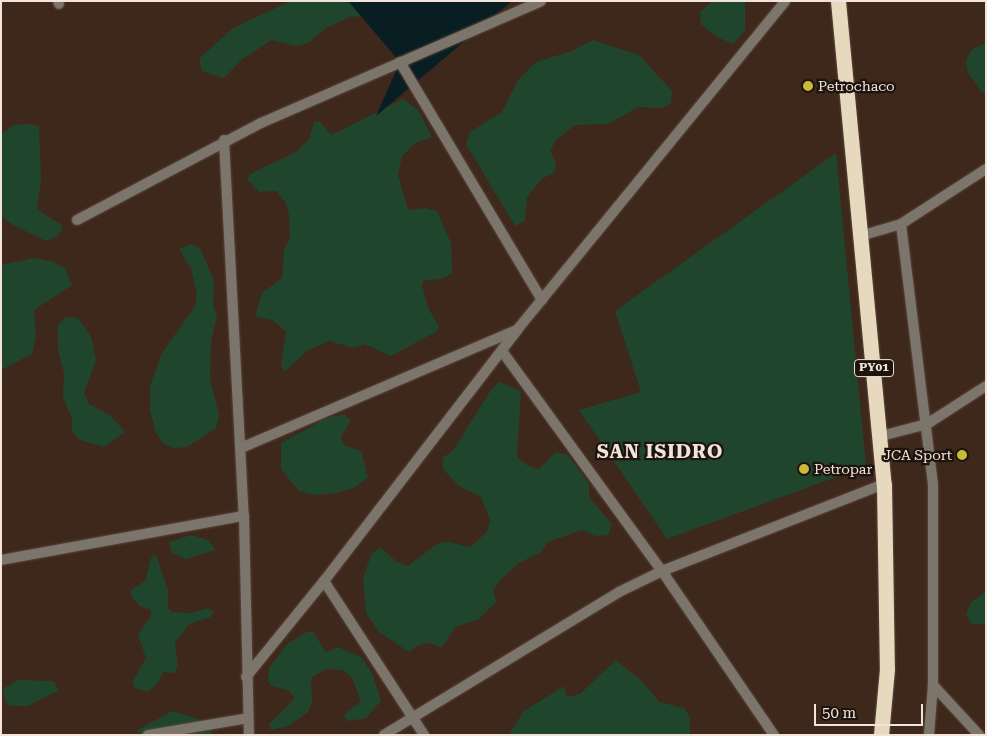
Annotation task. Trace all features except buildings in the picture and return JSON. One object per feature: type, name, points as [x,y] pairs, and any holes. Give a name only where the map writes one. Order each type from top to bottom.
[{"type":"highway","name":"PY01","points":[[838,1],[881,436],[884,484],[887,668],[881,735]]},
{"type":"street","points":[[77,220],[224,140],[541,1]]},
{"type":"street","points":[[246,676],[324,581],[517,330],[785,1]]},
{"type":"street","points":[[400,62],[542,300]]},
{"type":"street","points":[[224,140],[244,516],[246,676],[249,735]]},
{"type":"street","points":[[860,236],[901,224],[986,169]]},
{"type":"street","points":[[901,224],[933,485],[933,685],[929,735]]},
{"type":"street","points":[[241,448],[517,330]]},
{"type":"street","points":[[502,351],[662,572],[774,735]]},
{"type":"street","points":[[881,436],[927,424],[986,386]]},
{"type":"street","points":[[384,735],[586,611],[662,572],[884,484]]},
{"type":"street","points":[[1,560],[244,516]]},
{"type":"street","points":[[324,581],[424,735]]},
{"type":"street","points":[[933,685],[979,735]]},
{"type":"street","points":[[148,735],[248,718]]},
{"type":"green space","points":[[291,1],[404,1],[387,14],[350,17],[326,28],[308,43],[296,46],[272,40],[241,60],[224,78],[202,71],[199,59],[233,28]]},
{"type":"green space","points":[[713,1],[745,1],[745,31],[733,44],[717,37],[701,24],[700,12]]},
{"type":"green space","points":[[593,40],[639,55],[672,91],[671,103],[661,108],[638,107],[608,124],[575,125],[556,140],[550,151],[556,162],[554,173],[543,178],[527,197],[525,221],[515,226],[466,144],[470,132],[502,112],[518,80],[536,62],[572,51]]},
{"type":"green space","points":[[986,43],[986,92],[982,92],[968,73],[966,61],[971,50]]},
{"type":"green space","points":[[403,99],[418,110],[432,137],[415,143],[402,156],[398,175],[408,210],[425,208],[437,211],[451,243],[452,273],[442,279],[424,280],[422,286],[429,310],[439,326],[437,331],[391,356],[365,344],[354,348],[329,341],[307,351],[285,371],[281,366],[286,331],[272,320],[255,317],[262,293],[282,278],[284,249],[290,239],[289,215],[286,203],[276,191],[259,192],[247,179],[250,174],[296,152],[309,139],[314,122],[320,121],[331,135]]},
{"type":"green space","points":[[14,125],[39,126],[41,180],[37,209],[63,226],[58,236],[46,241],[13,225],[1,216],[1,134]]},
{"type":"green space","points":[[836,153],[866,466],[667,539],[579,410],[641,392],[615,311]]},
{"type":"green space","points":[[190,244],[200,248],[214,281],[213,305],[217,316],[211,341],[210,379],[219,415],[216,428],[187,447],[174,448],[163,443],[156,433],[150,410],[150,386],[162,353],[195,306],[197,293],[191,269],[179,249]]},
{"type":"green space","points":[[34,258],[54,262],[65,268],[72,285],[34,310],[36,336],[32,354],[1,370],[1,265]]},
{"type":"green space","points":[[66,317],[78,318],[91,337],[96,360],[84,393],[89,404],[110,415],[125,432],[104,447],[80,440],[72,431],[72,419],[63,397],[64,373],[58,350],[58,325]]},
{"type":"green space","points":[[500,382],[521,391],[517,457],[528,466],[539,469],[556,452],[568,455],[589,484],[589,497],[612,524],[608,535],[596,536],[582,530],[548,542],[541,552],[519,563],[501,579],[493,591],[496,602],[479,619],[455,627],[442,648],[430,643],[418,645],[409,652],[379,632],[366,613],[363,578],[371,555],[380,547],[397,562],[408,566],[437,544],[448,542],[470,547],[487,532],[490,520],[481,497],[459,486],[443,469],[443,458],[454,449],[491,390]]},
{"type":"green space","points":[[344,414],[351,420],[341,437],[344,445],[361,451],[368,477],[354,488],[337,493],[313,495],[299,491],[281,469],[281,443],[327,418]]},
{"type":"green space","points":[[191,535],[208,540],[216,550],[186,559],[172,553],[169,542]]},
{"type":"green space","points":[[156,555],[168,590],[168,608],[172,612],[190,613],[208,608],[213,611],[211,617],[189,624],[175,643],[178,666],[174,673],[163,672],[158,683],[147,692],[135,688],[132,683],[146,658],[138,635],[151,616],[151,610],[140,606],[131,596],[131,590],[145,581],[151,558]]},
{"type":"green space","points":[[986,591],[986,624],[972,624],[966,614],[971,602]]},
{"type":"green space","points":[[307,632],[313,632],[326,652],[338,647],[361,657],[372,673],[381,701],[366,718],[348,721],[344,717],[347,712],[361,701],[352,678],[343,670],[326,669],[311,678],[312,702],[308,712],[288,726],[271,730],[269,724],[295,698],[288,690],[271,686],[268,681],[269,668],[287,644]]},
{"type":"green space","points":[[616,660],[644,683],[659,702],[684,708],[690,718],[690,735],[509,735],[523,712],[564,686],[567,697],[580,694]]},
{"type":"green space","points":[[18,680],[53,681],[59,690],[28,706],[9,706],[5,701],[3,689]]},
{"type":"green space","points":[[172,711],[210,724],[212,735],[142,735],[136,731]]},
{"type":"water","points":[[348,1],[512,1],[376,116],[400,62]]},
{"type":"place","name":"Petrochaco","points":[[808,86]]},
{"type":"place","name":"JCA Sport","points":[[962,455]]},
{"type":"place","name":"Petropar","points":[[804,469]]},
{"type":"district","name":"SAN ISIDRO","points":[[660,452]]}]
